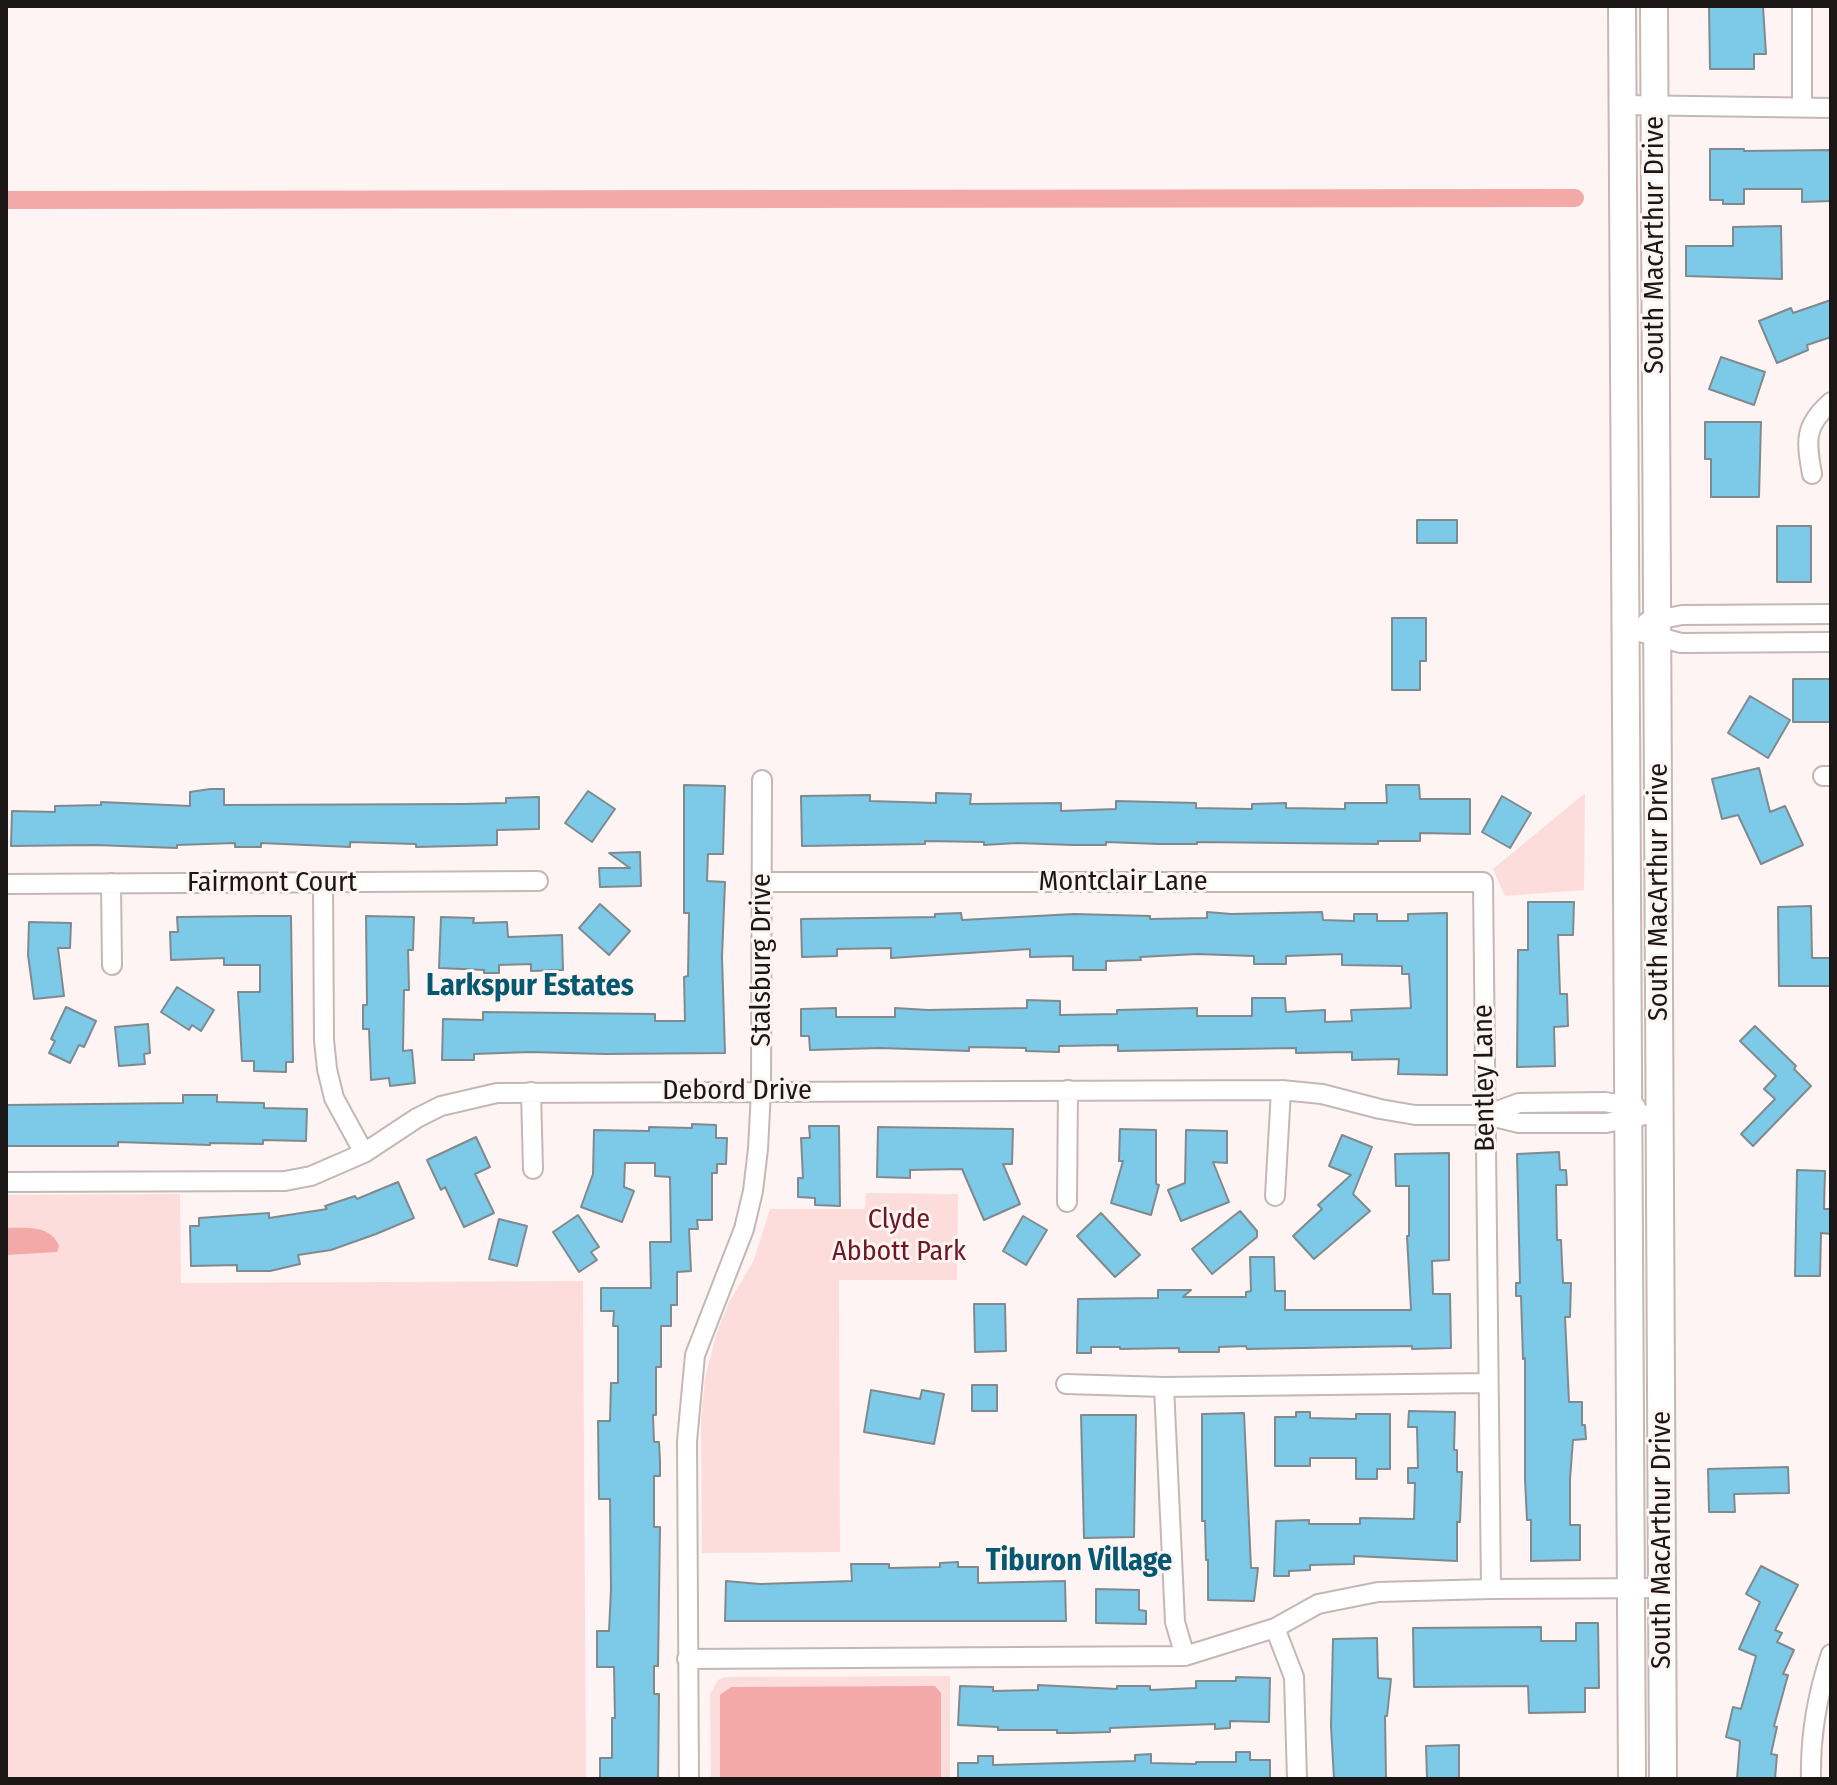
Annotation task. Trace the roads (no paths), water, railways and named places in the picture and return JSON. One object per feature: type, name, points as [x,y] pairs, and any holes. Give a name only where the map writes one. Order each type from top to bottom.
[{"type":"main road","name":"South MacArthur Drive","points":[[1622,6],[1632,1779]]},
{"type":"main road","name":"South MacArthur Drive","points":[[1654,6],[1663,1779]]},
{"type":"street","points":[[1802,6],[1802,107]]},
{"type":"street","points":[[1623,105],[1831,108]]},
{"type":"street","points":[[1812,474],[1807,448],[1813,419],[1831,402]]},
{"type":"street","points":[[1625,628],[1657,628],[1682,615],[1831,614]]},
{"type":"street","points":[[1657,628],[1681,643],[1831,642]]},
{"type":"street","name":"Stalsburg Drive","points":[[689,1779],[687,1441],[695,1355],[726,1280],[744,1229],[753,1191],[761,1091],[762,780]]},
{"type":"street","name":"Fairmont Court","points":[[6,884],[538,881]]},
{"type":"street","name":"Montclair Lane","points":[[762,882],[1483,882]]},
{"type":"street","name":"Bentley Lane","points":[[1483,882],[1491,1589]]},
{"type":"street","points":[[111,883],[112,965]]},
{"type":"street","points":[[323,883],[327,1069],[334,1098],[364,1153]]},
{"type":"street","points":[[1067,1202],[1068,1090]]},
{"type":"street","points":[[1275,1196],[1281,1090]]},
{"type":"street","name":"Debord Drive","points":[[6,1182],[285,1181],[324,1171],[364,1153],[441,1106],[497,1093],[1281,1090],[1322,1094],[1415,1115],[1486,1115],[1519,1103],[1605,1102],[1628,1112],[1660,1112]]},
{"type":"street","points":[[531,1092],[533,1169]]},
{"type":"street","points":[[1066,1384],[1164,1387],[1488,1383]]},
{"type":"street","points":[[1164,1387],[1175,1622],[1185,1656]]},
{"type":"street","points":[[687,1659],[1185,1656],[1275,1628],[1318,1604],[1378,1592],[1662,1588]]},
{"type":"street","points":[[1275,1628],[1294,1677],[1297,1779]]},
{"type":"street","points":[[1811,1779],[1810,1742],[1822,1681],[1831,1654]]},
{"type":"waterway","points":[[6,200],[1575,198]]},
{"type":"district","name":"Larkspur Estates","points":[[530,987]]},
{"type":"district","name":"Tiburon Village","points":[[1079,1562]]},
{"type":"park label","name":"Clyde Abbott Park","points":[[899,1236]]}]
